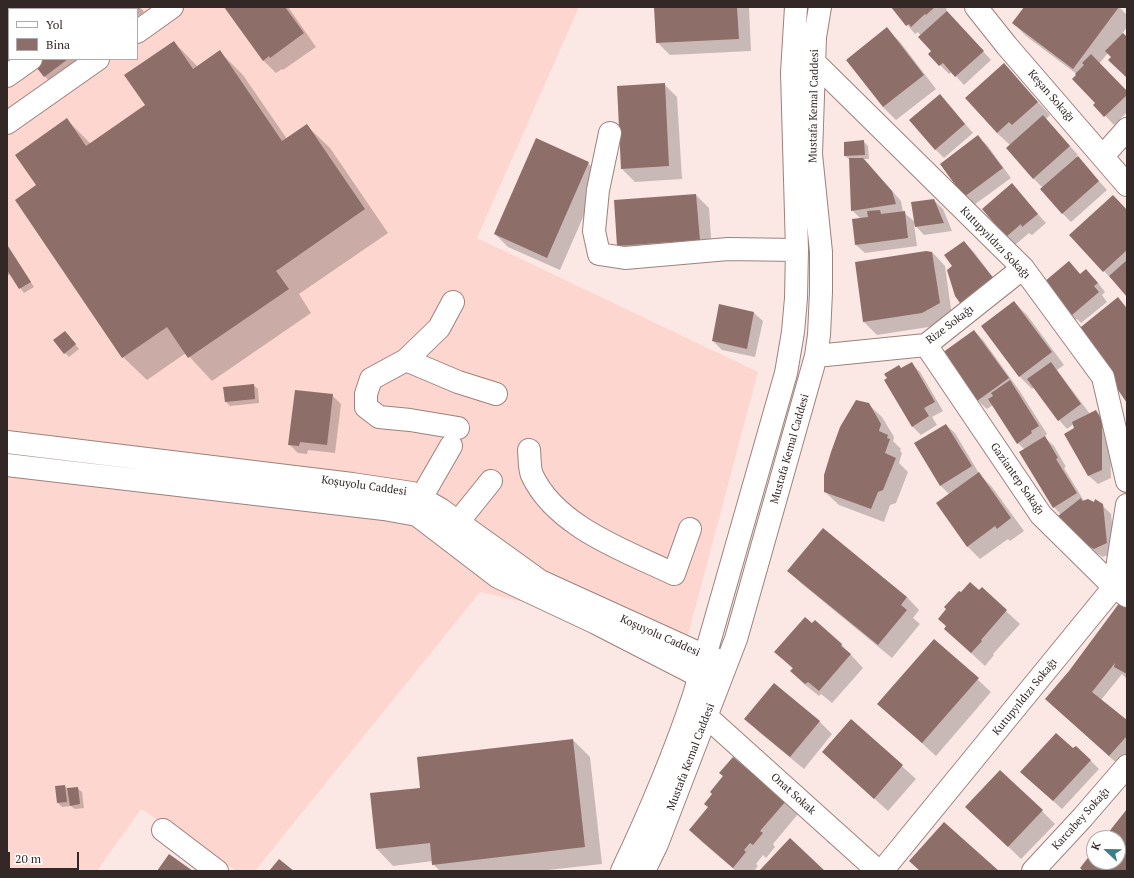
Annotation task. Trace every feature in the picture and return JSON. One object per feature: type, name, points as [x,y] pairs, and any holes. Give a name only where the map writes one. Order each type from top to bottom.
[{"type":"street","points":[[138,31],[172,7]]},
{"type":"street","name":"Mustafa Kemal Caddesi","points":[[644,871],[657,844],[707,717],[713,669],[786,373],[793,332],[796,298],[797,250],[792,73],[796,7]]},
{"type":"street","name":"Mustafa Kemal Caddesi","points":[[622,871],[640,834],[685,722],[713,669],[736,639],[816,356],[819,335],[821,252],[811,154],[815,37],[820,7]]},
{"type":"street","name":"Keşan Sokağı","points":[[976,7],[1007,46],[1127,184]]},
{"type":"street","points":[[7,76],[30,60]]},
{"type":"street","points":[[7,123],[97,60]]},
{"type":"street","name":"Kutupyıldızı Sokağı","points":[[814,62],[1023,268],[1104,377],[1127,482]]},
{"type":"street","points":[[1103,156],[1127,129]]},
{"type":"street","points":[[610,133],[598,190],[594,231],[599,254],[625,258],[728,249],[797,250]]},
{"type":"street","name":"Rize Sokağı","points":[[816,356],[926,345],[1023,268]]},
{"type":"street","points":[[421,498],[454,437],[410,420],[379,417],[366,407],[366,394],[371,379],[406,360],[439,328],[453,302]]},
{"type":"street","name":"Gaziantep Sokağı","points":[[926,345],[1041,515],[1121,592]]},
{"type":"street","points":[[406,360],[458,382],[496,394]]},
{"type":"street","name":"Koşuyolu Caddesi","points":[[7,442],[352,484],[412,493],[440,509],[540,581],[713,669]]},
{"type":"street","points":[[529,450],[531,473],[549,502],[587,532],[674,574],[690,529]]},
{"type":"street","name":"Koşuyolu Caddesi","points":[[7,465],[384,509],[417,515],[498,577],[596,623],[713,669]]},
{"type":"street","points":[[458,522],[492,481]]},
{"type":"street","points":[[1121,592],[1127,505]]},
{"type":"street","name":"Kutupyıldızı Sokağı","points":[[882,871],[1121,592]]},
{"type":"street","name":"Onat Sokak","points":[[707,717],[878,871]]},
{"type":"street","name":"Karcabey Sokağı","points":[[1034,871],[1127,766]]},
{"type":"street","points":[[163,830],[217,871]]},
{"type":"shaded area","points":[[7,7],[579,7],[477,238],[758,372],[687,639],[480,592],[255,871],[236,871],[141,809],[97,871],[7,871]]},
{"type":"building","points":[[7,7],[141,7],[138,9],[138,8],[8,8],[7,32]]},
{"type":"building","points":[[224,7],[285,7],[304,33],[270,58],[269,56],[263,61]]},
{"type":"building","points":[[654,7],[737,7],[739,39],[656,43]]},
{"type":"building","points":[[891,7],[935,7],[911,27],[909,24],[906,26]]},
{"type":"building","points":[[1024,7],[1119,7],[1073,69],[1012,23]]},
{"type":"building","points":[[947,11],[984,51],[955,77],[943,63],[939,66],[928,54],[931,51],[918,37]]},
{"type":"building","points":[[887,27],[924,75],[883,107],[846,60]]},
{"type":"building","points":[[1123,33],[1127,37],[1127,78],[1108,60],[1111,57],[1105,51]]},
{"type":"building","points":[[174,41],[193,69],[220,50],[282,141],[307,124],[365,209],[276,271],[289,289],[188,358],[167,327],[122,358],[15,200],[36,185],[15,155],[67,118],[86,146],[145,105],[124,75]]},
{"type":"building","points":[[1091,54],[1127,91],[1127,95],[1104,117],[1093,105],[1095,103],[1072,79],[1084,65],[1082,63]]},
{"type":"building","points":[[31,60],[67,60],[44,77]]},
{"type":"building","points":[[1004,63],[1038,102],[1012,125],[1009,122],[997,133],[965,98]]},
{"type":"building","points":[[665,83],[669,166],[621,169],[617,86]]},
{"type":"building","points":[[940,94],[965,124],[935,150],[909,120]]},
{"type":"building","points":[[1043,115],[1070,146],[1033,179],[1006,148]]},
{"type":"building","points":[[978,135],[1003,168],[964,197],[940,164]]},
{"type":"building","points":[[536,138],[589,162],[547,258],[494,234]]},
{"type":"building","points":[[864,140],[865,155],[844,156],[844,142]]},
{"type":"building","points":[[1078,156],[1099,181],[1062,214],[1040,189]]},
{"type":"building","points":[[849,158],[863,158],[892,191],[896,204],[851,211]]},
{"type":"building","points":[[1012,183],[1038,214],[1022,227],[1021,224],[1006,237],[982,209]]},
{"type":"building","points":[[696,194],[700,240],[617,246],[614,200]]},
{"type":"building","points":[[1113,195],[1127,210],[1127,250],[1103,272],[1069,235]]},
{"type":"building","points":[[934,199],[944,223],[915,227],[911,202]]},
{"type":"building","points":[[880,210],[881,214],[905,211],[908,238],[855,245],[852,219],[868,217],[867,211]]},
{"type":"building","points":[[964,241],[998,284],[965,310],[955,296],[947,270],[952,266],[944,255]]},
{"type":"building","points":[[7,245],[31,282],[19,289],[7,270]]},
{"type":"building","points":[[926,251],[932,252],[940,303],[922,313],[863,322],[855,262]]},
{"type":"building","points":[[1127,260],[1127,297],[1109,276]]},
{"type":"building","points":[[1069,261],[1080,274],[1086,269],[1098,283],[1094,286],[1099,292],[1072,315],[1044,282]]},
{"type":"building","points":[[1118,297],[1127,309],[1127,403],[1076,331]]},
{"type":"building","points":[[1014,301],[1052,352],[1019,377],[981,326]]},
{"type":"building","points":[[719,304],[754,312],[747,349],[712,341]]},
{"type":"building","points":[[974,330],[1009,378],[977,401],[942,353]]},
{"type":"building","points":[[65,331],[76,344],[64,354],[53,340]]},
{"type":"building","points":[[912,362],[935,402],[924,408],[929,416],[912,427],[884,380],[887,378],[884,374],[899,365],[901,368]]},
{"type":"building","points":[[1051,362],[1081,404],[1058,421],[1027,379]]},
{"type":"building","points":[[1010,380],[1039,426],[1017,444],[988,399],[993,396],[991,393]]},
{"type":"building","points":[[254,384],[255,399],[225,402],[223,387]]},
{"type":"building","points":[[295,390],[333,394],[327,445],[300,442],[299,446],[288,445]]},
{"type":"building","points":[[856,400],[869,403],[881,424],[879,431],[888,435],[887,438],[890,439],[885,453],[896,458],[883,490],[878,492],[871,509],[824,492],[824,475],[831,452],[840,427]]},
{"type":"building","points":[[1096,410],[1102,421],[1102,470],[1088,476],[1064,434],[1074,428],[1072,422]]},
{"type":"building","points":[[946,424],[972,466],[940,486],[914,443]]},
{"type":"building","points":[[1045,436],[1058,458],[1056,459],[1077,493],[1053,508],[1019,452]]},
{"type":"building","points":[[979,472],[1011,518],[997,529],[995,526],[967,547],[936,503]]},
{"type":"building","points":[[1081,498],[1082,501],[1088,499],[1094,502],[1095,499],[1103,504],[1107,543],[1094,549],[1062,531],[1059,521],[1058,516]]},
{"type":"building","points":[[823,528],[907,597],[901,605],[907,610],[878,645],[787,571]]},
{"type":"building","points":[[970,582],[979,590],[982,587],[1007,610],[971,653],[944,629],[946,626],[938,619],[946,609],[944,607]]},
{"type":"building","points":[[1120,602],[1127,607],[1127,674],[1114,667],[1115,663],[1092,692],[1127,720],[1127,736],[1109,756],[1045,699],[1069,671]]},
{"type":"building","points":[[805,617],[812,623],[815,620],[851,654],[819,691],[808,682],[805,684],[790,671],[793,668],[774,652]]},
{"type":"building","points":[[934,639],[979,678],[922,743],[877,704]]},
{"type":"building","points":[[774,683],[820,721],[790,757],[744,719]]},
{"type":"building","points":[[851,719],[903,765],[874,799],[822,752]]},
{"type":"building","points":[[1056,733],[1073,748],[1076,746],[1091,760],[1053,801],[1020,772]]},
{"type":"building","points":[[573,739],[585,847],[432,865],[430,843],[376,849],[370,793],[420,788],[417,757]]},
{"type":"building","points":[[733,757],[786,801],[760,831],[763,833],[753,845],[750,843],[744,850],[746,852],[733,868],[689,830],[708,807],[704,804],[712,794],[710,792],[723,776],[719,773]]},
{"type":"building","points":[[1000,770],[1043,810],[1008,847],[965,807]]},
{"type":"building","points":[[65,785],[67,802],[57,803],[55,786]]},
{"type":"building","points":[[78,787],[80,804],[70,806],[67,788]]},
{"type":"building","points":[[1127,809],[1127,871],[1083,871],[1080,868],[1086,860],[1086,870],[1126,870],[1126,830],[1110,830]]},
{"type":"building","points":[[944,822],[999,871],[920,871],[909,861]]},
{"type":"building","points":[[790,838],[825,871],[759,871]]},
{"type":"building","points":[[169,854],[193,871],[157,871]]},
{"type":"building","points":[[279,859],[294,871],[269,871]]}]
